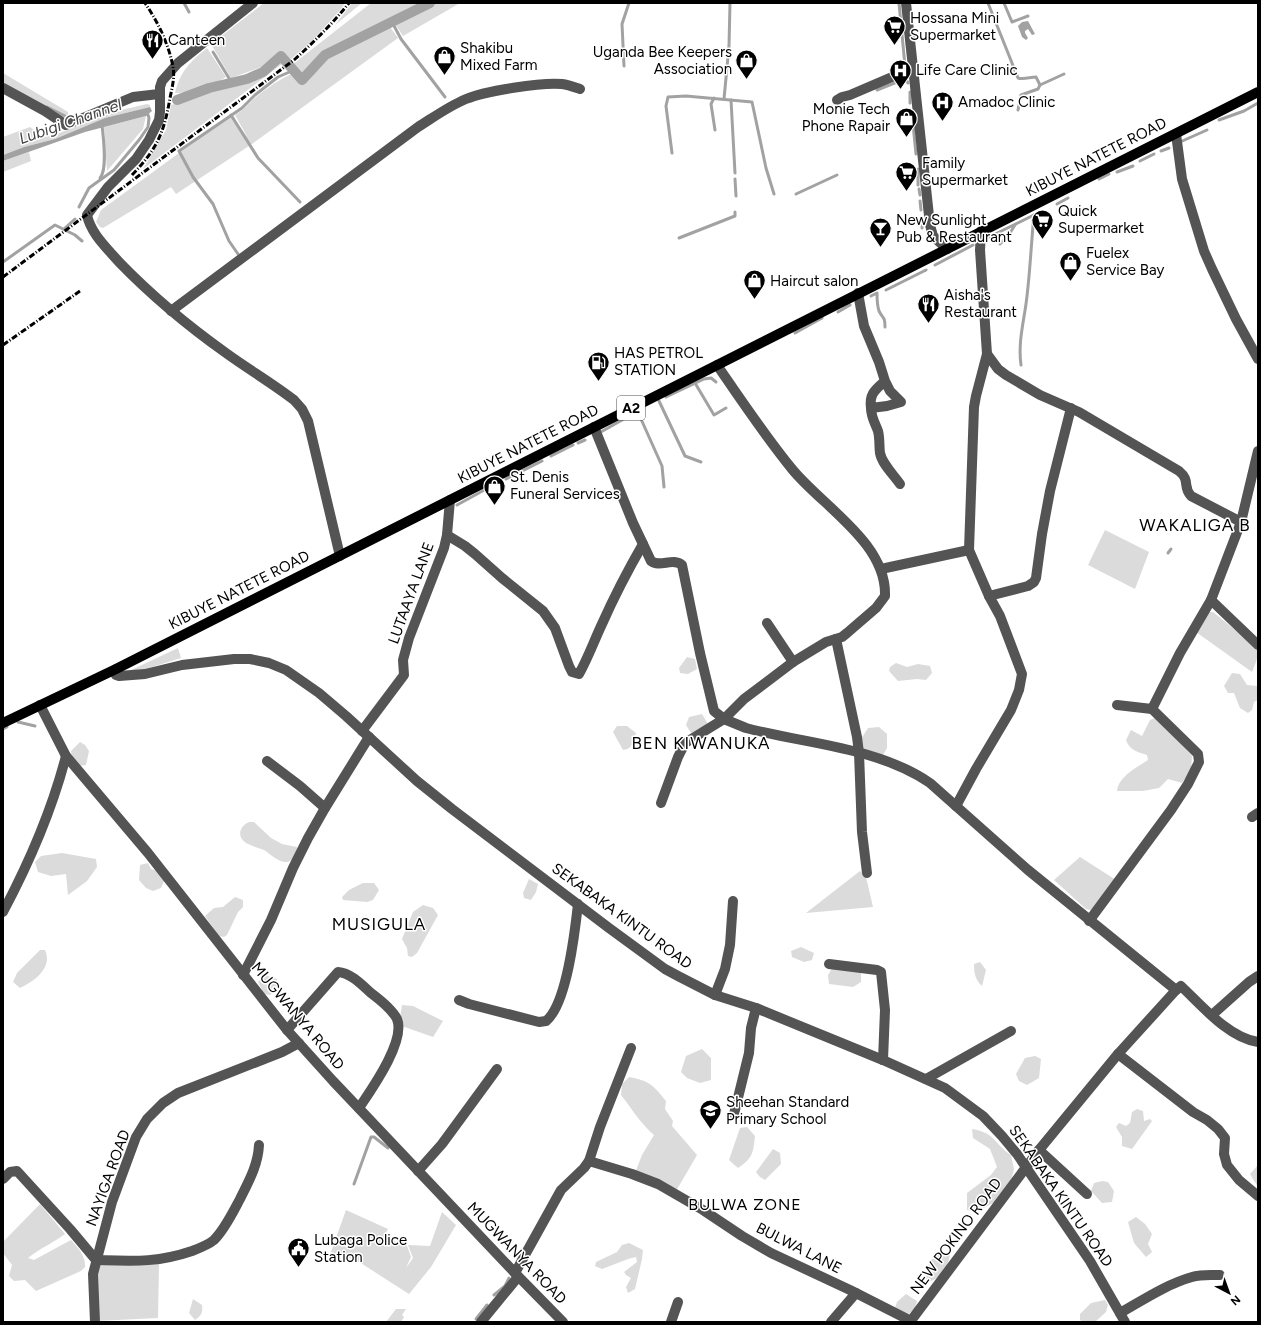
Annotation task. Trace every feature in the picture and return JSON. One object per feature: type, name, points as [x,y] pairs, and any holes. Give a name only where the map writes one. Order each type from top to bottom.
[{"type":"main road","name":"KIBUYE NATETE ROAD","points":[[3,723],[116,669],[1258,92]]},
{"type":"street","points":[[253,3],[178,63],[162,80],[159,94],[160,112],[149,140],[136,159],[108,187],[87,215],[92,229],[107,249],[170,311],[226,353],[287,394],[302,409],[308,421],[340,556]]},
{"type":"street","points":[[906,3],[930,225],[933,236],[947,249]]},
{"type":"street","points":[[837,100],[913,68]]},
{"type":"street","points":[[170,311],[418,127],[455,104],[485,93],[530,86],[561,84],[574,86],[580,89]]},
{"type":"street","points":[[3,88],[45,110],[66,124],[133,97],[159,94]]},
{"type":"street","points":[[1176,134],[1182,179],[1204,251],[1233,313],[1258,358]]},
{"type":"street","points":[[956,806],[1011,710],[1019,690],[1022,674],[1000,616],[969,550],[974,407],[987,354],[980,250],[981,231]]},
{"type":"street","points":[[858,293],[864,326],[885,381],[890,391],[900,402],[888,406],[871,408]]},
{"type":"street","points":[[987,354],[998,369],[1006,375],[1040,394],[1071,408],[1179,471],[1185,477],[1187,492],[1191,496],[1240,522]]},
{"type":"street","points":[[661,803],[683,746],[689,740],[724,719],[744,699],[792,662],[826,642],[842,637],[876,608],[884,599],[885,591],[881,570],[870,552],[842,518],[799,478],[790,467],[758,425],[717,365]]},
{"type":"street","points":[[885,381],[870,398],[871,414],[878,432],[880,453],[883,460],[900,484]]},
{"type":"street","points":[[990,596],[1028,586],[1034,582],[1036,578],[1050,492],[1071,408]]},
{"type":"street","points":[[594,427],[633,523],[651,561],[654,563],[676,562],[682,565],[700,653],[716,714],[724,719],[760,731],[859,753],[911,771],[930,783],[1028,870],[1176,990],[1181,986],[1230,1031],[1250,1041],[1258,1042]]},
{"type":"street","points":[[1152,709],[1180,653],[1210,600],[1240,522],[1258,451]]},
{"type":"street","name":"LUTAAYA LANE","points":[[243,975],[271,920],[293,868],[325,808],[366,734],[404,675],[403,660],[409,638],[444,548],[447,535],[450,500]]},
{"type":"street","points":[[447,535],[465,546],[543,611],[555,628],[572,672],[580,674],[622,581],[643,544]]},
{"type":"street","points":[[881,570],[969,550]]},
{"type":"street","points":[[1210,600],[1258,645]]},
{"type":"street","points":[[767,623],[792,662]]},
{"type":"street","points":[[836,639],[854,718],[859,753],[862,832],[867,873]]},
{"type":"street","name":"SEKABAKA KINTU ROAD","points":[[116,669],[116,675],[121,676],[145,674],[210,661],[250,659],[269,663],[286,670],[319,693],[423,786],[665,968],[678,976],[716,994],[756,1008],[883,1060],[944,1088],[983,1116],[1002,1136],[1027,1168],[1090,1261],[1123,1318]]},
{"type":"street","name":"MUGWANYA ROAD","points":[[40,705],[66,756],[148,853],[287,1030],[516,1275],[563,1322]]},
{"type":"street","points":[[1089,921],[1171,810],[1188,784],[1199,762],[1198,754],[1152,709],[1117,705]]},
{"type":"street","points":[[3,912],[28,863],[40,834],[61,777],[66,756]]},
{"type":"street","points":[[267,761],[300,786],[325,808]]},
{"type":"street","points":[[716,994],[725,969],[730,945],[733,901]]},
{"type":"street","points":[[458,1000],[532,1020],[543,1022],[546,1021],[554,1012],[564,982],[573,947],[578,904]]},
{"type":"street","points":[[829,964],[877,970],[881,972],[885,1010],[883,1060]]},
{"type":"street","points":[[287,1030],[338,972],[346,973],[360,983],[395,1016],[399,1026],[394,1047],[387,1064],[359,1108]]},
{"type":"street","points":[[1212,1015],[1249,982],[1258,976]]},
{"type":"street","name":"NEW POKINO ROAD","points":[[910,1322],[1039,1150],[1118,1054],[1176,990]]},
{"type":"street","points":[[734,1114],[748,1053],[751,1028],[756,1008]]},
{"type":"street","points":[[926,1079],[1011,1031]]},
{"type":"street","name":"NAYIGA ROAD","points":[[95,1322],[93,1274],[96,1260],[114,1196],[136,1137],[147,1119],[163,1103],[178,1093],[282,1052],[299,1043]]},
{"type":"street","points":[[480,1322],[516,1275],[561,1190],[584,1168],[589,1161],[600,1127],[631,1048]]},
{"type":"street","points":[[1118,1054],[1193,1112],[1207,1120],[1218,1129],[1225,1138],[1224,1154],[1227,1165],[1239,1180],[1258,1196]]},
{"type":"street","points":[[418,1171],[442,1144],[497,1069]]},
{"type":"street","points":[[3,1179],[10,1172],[17,1171],[96,1260],[159,1260],[179,1256],[212,1242],[222,1230],[236,1208],[255,1169],[259,1145]]},
{"type":"street","points":[[1039,1150],[1087,1194]]},
{"type":"street","name":"BULWA LANE","points":[[589,1161],[632,1174],[658,1184],[689,1201],[771,1253],[856,1293],[910,1322]]},
{"type":"street","points":[[1123,1318],[1162,1290],[1183,1280],[1193,1276],[1220,1275]]},
{"type":"street","points":[[831,1322],[856,1293]]},
{"type":"street","points":[[671,1322],[678,1302]]},
{"type":"shaded area","points":[[264,3],[345,3],[312,41],[290,60],[282,52],[264,66],[231,78],[211,44]]},
{"type":"shaded area","points":[[352,3],[362,3],[335,25]]},
{"type":"shaded area","points":[[371,3],[424,3],[397,18],[326,52],[303,76],[292,65]]},
{"type":"shaded area","points":[[436,3],[460,3],[403,36],[395,24]]},
{"type":"shaded area","points":[[1028,21],[1035,34],[1032,35],[1028,29],[1025,31],[1028,38],[1026,40],[1022,37],[1018,26],[1022,22]]},
{"type":"shaded area","points":[[390,27],[398,38],[252,144],[176,194],[171,187],[103,228],[96,222],[101,210],[231,115],[248,138],[235,115],[244,109],[253,99],[283,78],[293,73],[303,82],[327,57],[343,48]]},
{"type":"shaded area","points":[[207,48],[226,77],[202,89],[175,93],[177,85],[187,67]]},
{"type":"shaded area","points":[[279,60],[282,64],[143,169],[166,130],[171,105],[260,76],[273,67]]},
{"type":"shaded area","points":[[3,73],[68,112],[68,116],[61,118],[3,86]]},
{"type":"shaded area","points":[[147,104],[150,105],[150,107],[105,118],[55,139],[24,147],[3,155],[3,137],[30,127],[43,137],[54,135],[117,111]]},
{"type":"shaded area","points":[[150,107],[152,111],[146,116],[85,132],[3,161],[3,155],[24,147],[55,139],[105,118]]},
{"type":"shaded area","points":[[146,116],[143,129],[107,171],[104,127]]},
{"type":"shaded area","points":[[29,152],[31,161],[3,172],[3,161]]},
{"type":"shaded area","points":[[1105,530],[1149,552],[1135,589],[1088,565]]},
{"type":"shaded area","points":[[1209,612],[1213,612],[1256,647],[1257,657],[1252,672],[1196,632]]},
{"type":"shaded area","points":[[178,648],[181,658],[136,672],[129,671]]},
{"type":"shaded area","points":[[687,657],[695,659],[697,669],[688,674],[680,673],[679,668]]},
{"type":"shaded area","points":[[896,663],[907,667],[918,664],[930,666],[932,673],[926,680],[917,679],[898,681],[889,671],[890,667]]},
{"type":"shaded area","points":[[1232,673],[1240,674],[1247,685],[1258,686],[1258,700],[1254,702],[1252,710],[1248,713],[1240,708],[1234,693],[1228,693],[1224,686]]},
{"type":"shaded area","points":[[702,714],[708,724],[691,733],[686,725],[689,717]]},
{"type":"shaded area","points":[[1157,717],[1192,756],[1191,771],[1182,783],[1168,779],[1159,788],[1143,791],[1117,791],[1121,781],[1133,769],[1148,760],[1147,755],[1135,750],[1128,744],[1126,740],[1131,730],[1142,736],[1150,720]]},
{"type":"shaded area","points":[[617,726],[627,726],[636,733],[631,747],[623,750],[613,732]]},
{"type":"shaded area","points":[[879,727],[887,734],[887,748],[883,755],[861,749],[861,739],[868,728]]},
{"type":"shaded area","points":[[80,742],[85,745],[89,751],[86,765],[79,766],[72,760],[71,751]]},
{"type":"shaded area","points":[[249,822],[254,822],[271,838],[282,844],[297,847],[293,858],[290,861],[282,862],[264,850],[246,843],[241,837],[240,831],[243,826]]},
{"type":"shaded area","points":[[62,853],[96,859],[97,867],[87,881],[68,895],[66,874],[51,876],[38,872],[35,862],[41,856]]},
{"type":"shaded area","points":[[1080,857],[1116,880],[1091,910],[1086,909],[1054,880]]},
{"type":"shaded area","points":[[148,863],[151,869],[162,872],[166,877],[161,888],[153,891],[146,888],[139,880],[140,865]]},
{"type":"shaded area","points":[[860,871],[866,877],[873,907],[806,913]]},
{"type":"shaded area","points":[[529,879],[538,884],[536,892],[531,900],[524,898],[523,893]]},
{"type":"shaded area","points":[[363,883],[374,883],[379,890],[373,900],[367,902],[343,900],[342,897],[349,890]]},
{"type":"shaded area","points":[[235,897],[243,900],[243,907],[238,912],[227,935],[224,937],[219,936],[205,916],[214,908],[223,907]]},
{"type":"shaded area","points":[[423,905],[433,908],[438,915],[417,953],[412,957],[408,956],[407,948],[402,939],[413,912]]},
{"type":"shaded area","points":[[801,947],[814,953],[812,960],[804,962],[792,957],[791,951]]},
{"type":"shaded area","points":[[40,950],[45,950],[47,956],[45,968],[31,982],[20,988],[13,982],[17,973]]},
{"type":"shaded area","points":[[980,962],[986,970],[982,986],[976,979],[974,970],[974,964]]},
{"type":"shaded area","points":[[833,967],[861,971],[861,982],[853,987],[829,984],[828,975]]},
{"type":"shaded area","points":[[265,975],[277,979],[277,988],[270,995],[264,994],[258,982]]},
{"type":"shaded area","points":[[402,1005],[413,1006],[443,1021],[433,1037],[399,1025]]},
{"type":"shaded area","points":[[702,1049],[711,1058],[711,1080],[700,1083],[687,1078],[681,1072],[686,1056]]},
{"type":"shaded area","points":[[1035,1056],[1041,1059],[1039,1078],[1027,1085],[1019,1081],[1016,1074],[1025,1058]]},
{"type":"shaded area","points":[[629,1077],[647,1082],[658,1091],[666,1101],[665,1109],[673,1121],[672,1126],[697,1155],[676,1191],[635,1173],[642,1155],[654,1135],[649,1131],[621,1095],[622,1084]]},
{"type":"shaded area","points":[[1137,1109],[1143,1111],[1144,1121],[1150,1119],[1152,1121],[1132,1149],[1122,1146],[1122,1137],[1116,1127],[1119,1123],[1126,1126],[1130,1123],[1132,1112]]},
{"type":"shaded area","points":[[747,1127],[755,1136],[753,1151],[747,1161],[738,1168],[729,1160],[740,1128]]},
{"type":"shaded area","points":[[972,1129],[986,1133],[1011,1155],[1014,1169],[1010,1184],[997,1201],[976,1212],[967,1210],[967,1193],[991,1175],[997,1167],[990,1149],[973,1138]]},
{"type":"shaded area","points":[[773,1149],[780,1153],[781,1164],[765,1180],[756,1172]]},
{"type":"shaded area","points":[[1258,1165],[1258,1187],[1250,1174]]},
{"type":"shaded area","points":[[1102,1181],[1108,1182],[1114,1191],[1112,1202],[1102,1203],[1091,1191],[1094,1183]]},
{"type":"shaded area","points":[[40,1204],[65,1234],[28,1258],[34,1260],[71,1240],[83,1256],[85,1267],[81,1271],[36,1291],[25,1280],[14,1281],[9,1276],[12,1265],[3,1253],[3,1242]]},
{"type":"shaded area","points":[[346,1210],[388,1229],[386,1233],[398,1244],[406,1243],[411,1257],[406,1268],[413,1258],[408,1245],[430,1246],[442,1212],[456,1225],[431,1267],[409,1294],[356,1260],[331,1252]]},
{"type":"shaded area","points":[[1136,1217],[1145,1224],[1152,1234],[1148,1244],[1152,1252],[1146,1257],[1134,1243],[1128,1222]]},
{"type":"shaded area","points":[[629,1243],[643,1250],[635,1289],[628,1293],[626,1287],[631,1278],[624,1272],[637,1262],[636,1257],[602,1269],[595,1266],[596,1262],[617,1252],[622,1245]]},
{"type":"shaded area","points":[[940,1252],[950,1255],[947,1264],[940,1275],[928,1282],[924,1277],[930,1261]]},
{"type":"shaded area","points":[[99,1263],[159,1264],[158,1318],[96,1321],[94,1292]]},
{"type":"shaded area","points":[[906,1294],[917,1301],[915,1309],[907,1315],[895,1308],[897,1302]]},
{"type":"shaded area","points":[[193,1299],[202,1305],[201,1314],[195,1320],[189,1313]]},
{"type":"shaded area","points":[[1105,1300],[1108,1305],[1106,1312],[1095,1322],[1083,1322],[1080,1320],[1080,1314],[1091,1303]]},
{"type":"shaded area","points":[[396,1309],[406,1309],[402,1315],[404,1317],[401,1322],[386,1322]]},
{"type":"waterway","points":[[184,3],[189,12]]},
{"type":"waterway","name":"Lubigi Channel","points":[[177,100],[209,88],[247,79],[263,72],[281,56],[302,80],[325,55],[430,3]]},
{"type":"waterway","points":[[624,66],[622,24],[629,3]]},
{"type":"waterway","points":[[724,99],[729,46],[730,3]]},
{"type":"waterway","points":[[899,3],[905,66]]},
{"type":"waterway","points":[[988,3],[1018,78],[1022,79],[1036,77],[1040,85]]},
{"type":"waterway","points":[[1004,3],[1012,22],[1028,16]]},
{"type":"waterway","points":[[392,22],[401,39],[445,97]]},
{"type":"waterway","points":[[213,52],[232,83]]},
{"type":"waterway","points":[[238,254],[229,241],[213,204],[193,177],[179,151],[242,108],[255,95],[278,77],[294,70]]},
{"type":"waterway","points":[[1018,110],[1021,95],[1038,89],[1040,85],[1064,74]]},
{"type":"waterway","points":[[877,90],[897,82],[907,81],[908,83]]},
{"type":"waterway","points":[[910,92],[910,103]]},
{"type":"waterway","points":[[672,153],[666,106],[668,97],[686,96],[752,102],[766,168],[774,194]]},
{"type":"waterway","points":[[714,98],[711,104],[715,130]]},
{"type":"waterway","points":[[731,100],[735,173]]},
{"type":"waterway","points":[[1219,120],[1244,111],[1258,103]]},
{"type":"waterway","points":[[47,107],[65,116]]},
{"type":"waterway","points":[[79,207],[89,188],[114,170],[139,140],[148,127],[149,118],[147,112]]},
{"type":"waterway","points":[[231,115],[258,158],[300,202]]},
{"type":"waterway","points":[[913,124],[916,154]]},
{"type":"waterway","points":[[100,178],[104,167],[102,125]]},
{"type":"waterway","points":[[1180,142],[1207,130]]},
{"type":"waterway","points":[[1161,151],[1169,148]]},
{"type":"waterway","points":[[1140,161],[1154,154]]},
{"type":"waterway","points":[[1117,172],[1133,166]]},
{"type":"waterway","points":[[918,169],[918,185]]},
{"type":"waterway","points":[[1099,179],[1109,174]]},
{"type":"waterway","points":[[796,194],[837,175]]},
{"type":"waterway","points":[[735,179],[736,196]]},
{"type":"waterway","points":[[919,189],[920,195]]},
{"type":"waterway","points":[[1057,204],[1068,198]]},
{"type":"waterway","points":[[920,201],[921,210]]},
{"type":"waterway","points":[[679,238],[735,216],[735,212]]},
{"type":"waterway","points":[[983,240],[1034,215]]},
{"type":"waterway","points":[[1021,365],[1020,342],[1027,293],[1034,215]]},
{"type":"waterway","points":[[64,229],[75,219]]},
{"type":"waterway","points":[[922,219],[922,228]]},
{"type":"waterway","points":[[3,262],[55,225],[75,235],[82,241]]},
{"type":"waterway","points":[[1000,244],[1008,236],[1015,225]]},
{"type":"waterway","points":[[935,265],[973,245]]},
{"type":"waterway","points":[[886,290],[926,270]]},
{"type":"waterway","points":[[871,296],[877,293],[878,309],[884,319],[885,327]]},
{"type":"waterway","points":[[838,312],[850,305]]},
{"type":"waterway","points":[[795,333],[822,318]]},
{"type":"waterway","points":[[666,397],[704,379],[711,378],[716,382]]},
{"type":"waterway","points":[[695,383],[714,415],[726,408]]},
{"type":"waterway","points":[[659,401],[685,456],[701,462]]},
{"type":"waterway","points":[[599,433],[631,415],[641,419],[662,466],[664,487]]},
{"type":"waterway","points":[[578,443],[585,440]]},
{"type":"waterway","points":[[551,456],[573,445]]},
{"type":"waterway","points":[[506,479],[542,461]]},
{"type":"waterway","points":[[457,505],[497,483]]},
{"type":"waterway","points":[[1168,553],[1171,549]]},
{"type":"waterway","points":[[18,722],[35,726]]},
{"type":"waterway","points":[[3,729],[7,727]]},
{"type":"waterway","points":[[354,1184],[371,1137],[374,1137],[388,1148]]},
{"type":"waterway","points":[[494,1295],[505,1286],[509,1278]]},
{"type":"waterway","points":[[476,1319],[487,1305]]},
{"type":"railway","points":[[132,175],[148,157],[162,131],[168,110],[174,71],[166,42],[159,26],[145,3]]},
{"type":"railway","points":[[3,277],[294,60],[323,33],[349,3]]},
{"type":"railway","points":[[3,345],[80,291]]},
{"type":"place","name":"Hossana Mini Supermarket","points":[[895,46]]},
{"type":"place","name":"Canteen","points":[[152,60]]},
{"type":"place","name":"Shakibu Mixed Farm","points":[[444,76]]},
{"type":"place","name":"Uganda Bee Keepers Association","points":[[747,80]]},
{"type":"place","name":"Life Care Clinic","points":[[900,90]]},
{"type":"place","name":"Amadoc Clinic","points":[[942,122]]},
{"type":"place","name":"Monie Tech Phone Rapair","points":[[906,138]]},
{"type":"place","name":"Family Supermarket","points":[[907,192]]},
{"type":"place","name":"Quick Supermarket","points":[[1043,240]]},
{"type":"place","name":"New Sunlight Pub & Restaurant","points":[[880,248]]},
{"type":"place","name":"Fuelex Service Bay","points":[[1070,282]]},
{"type":"place","name":"Haircut salon","points":[[755,300]]},
{"type":"place","name":"Aisha's Restaurant","points":[[928,324]]},
{"type":"place","name":"HAS PETROL STATION","points":[[598,382]]},
{"type":"place","name":"St. Denis Funeral Services","points":[[495,506]]},
{"type":"place","name":"Sheehan Standard Primary School","points":[[710,1130]]},
{"type":"place","name":"Lubaga Police Station","points":[[299,1268]]},
{"type":"district","name":"WAKALIGA B","points":[[1195,525]]},
{"type":"district","name":"BEN KIWANUKA","points":[[701,743]]},
{"type":"district","name":"MUSIGULA","points":[[379,924]]},
{"type":"district","name":"BULWA ZONE","points":[[745,1204]]}]
